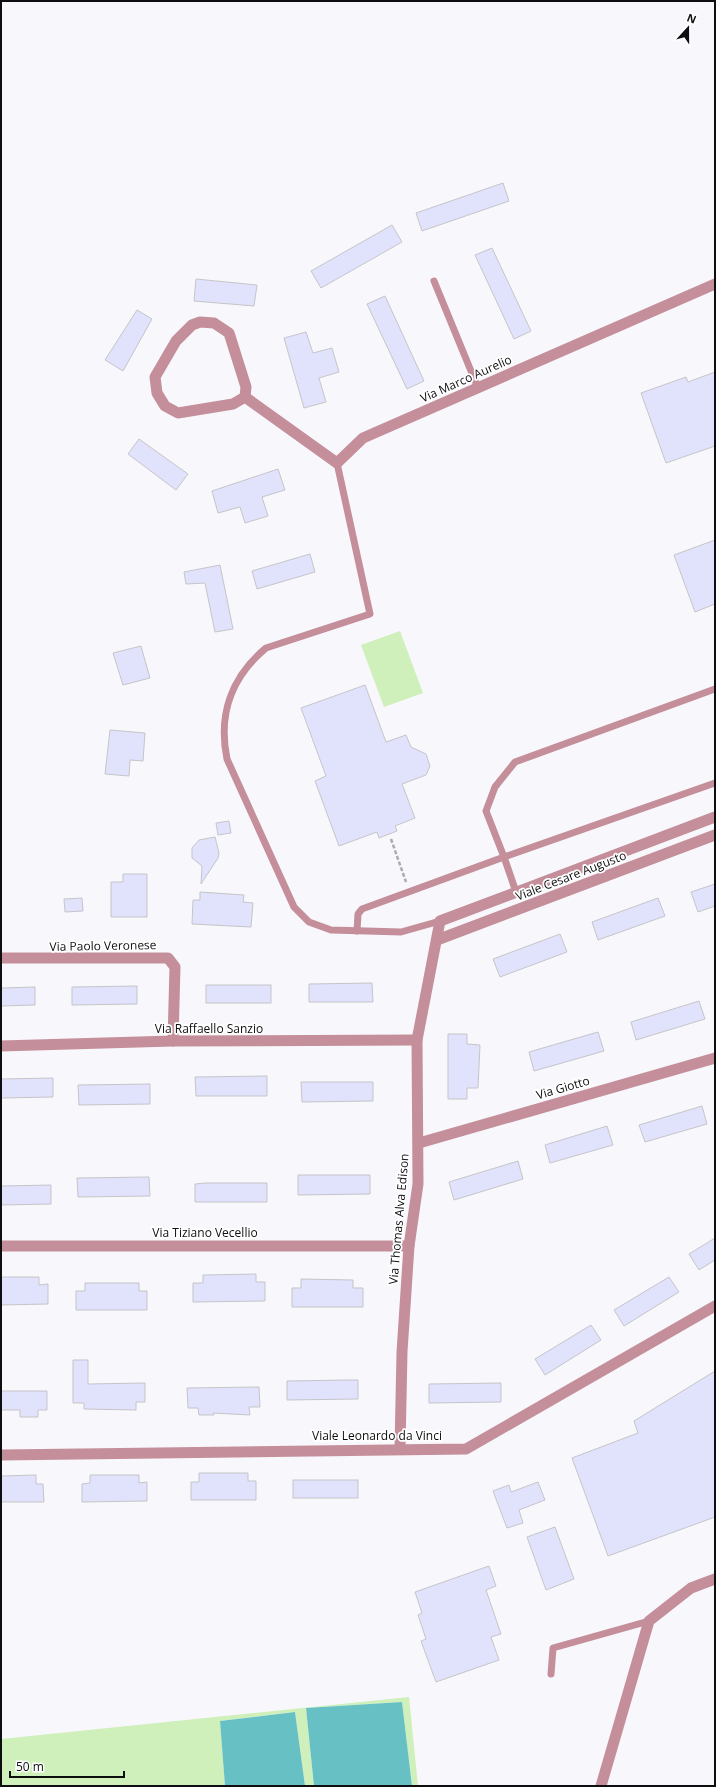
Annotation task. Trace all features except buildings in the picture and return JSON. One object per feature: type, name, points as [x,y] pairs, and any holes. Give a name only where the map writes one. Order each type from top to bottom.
[{"type":"street","name":"Via Marco Aurelio","points":[[337,463],[363,438],[715,284]]},
{"type":"street","points":[[200,322],[214,323],[229,333],[246,388],[245,397],[233,404],[178,413],[165,406],[158,393],[155,377],[176,341],[192,325],[200,322]]},
{"type":"street","points":[[245,397],[337,463]]},
{"type":"street","name":"Viale Cesare Augusto","points":[[440,921],[715,817]]},
{"type":"street","name":"Viale Cesare Augusto","points":[[437,940],[715,835]]},
{"type":"street","name":"Via Thomas Alva Edison","points":[[400,1448],[402,1352],[409,1246],[418,1184],[419,1143],[416,1094],[417,1040],[440,921]]},
{"type":"street","name":"Via Paolo Veronese","points":[[1,958],[168,958],[176,968],[173,1041]]},
{"type":"street","name":"Via Raffaello Sanzio","points":[[1,1046],[173,1041],[417,1040]]},
{"type":"street","name":"Via Giotto","points":[[419,1143],[715,1058]]},
{"type":"street","name":"Via Tiziano Vecellio","points":[[1,1246],[409,1246]]},
{"type":"street","name":"Viale Leonardo da Vinci","points":[[1,1455],[400,1448],[466,1449],[715,1306]]},
{"type":"street","points":[[601,1786],[649,1620],[691,1588],[715,1579]]},
{"type":"lane","points":[[434,281],[478,388]]},
{"type":"lane","points":[[337,463],[370,614],[266,648],[260,653],[246,668],[231,692],[223,732],[226,752],[231,771],[294,907],[303,918],[316,926],[331,930],[401,932],[440,921]]},
{"type":"lane","points":[[516,892],[504,856],[486,812],[495,787],[515,762],[715,689]]},
{"type":"lane","points":[[357,930],[358,914],[362,909],[504,856],[715,782]]},
{"type":"lane","points":[[551,1674],[553,1648],[649,1620]]},
{"type":"path","points":[[391,839],[409,892]]},
{"type":"green space","points":[[400,631],[423,693],[384,707],[361,645]]},
{"type":"green space","points":[[409,1697],[418,1786],[412,1786],[402,1702],[306,1708],[314,1786],[305,1786],[295,1712],[220,1721],[225,1786],[1,1786],[1,1739]]},
{"type":"water","points":[[402,1702],[412,1786],[314,1786],[306,1708]]},
{"type":"water","points":[[295,1712],[305,1786],[225,1786],[220,1721]]}]
